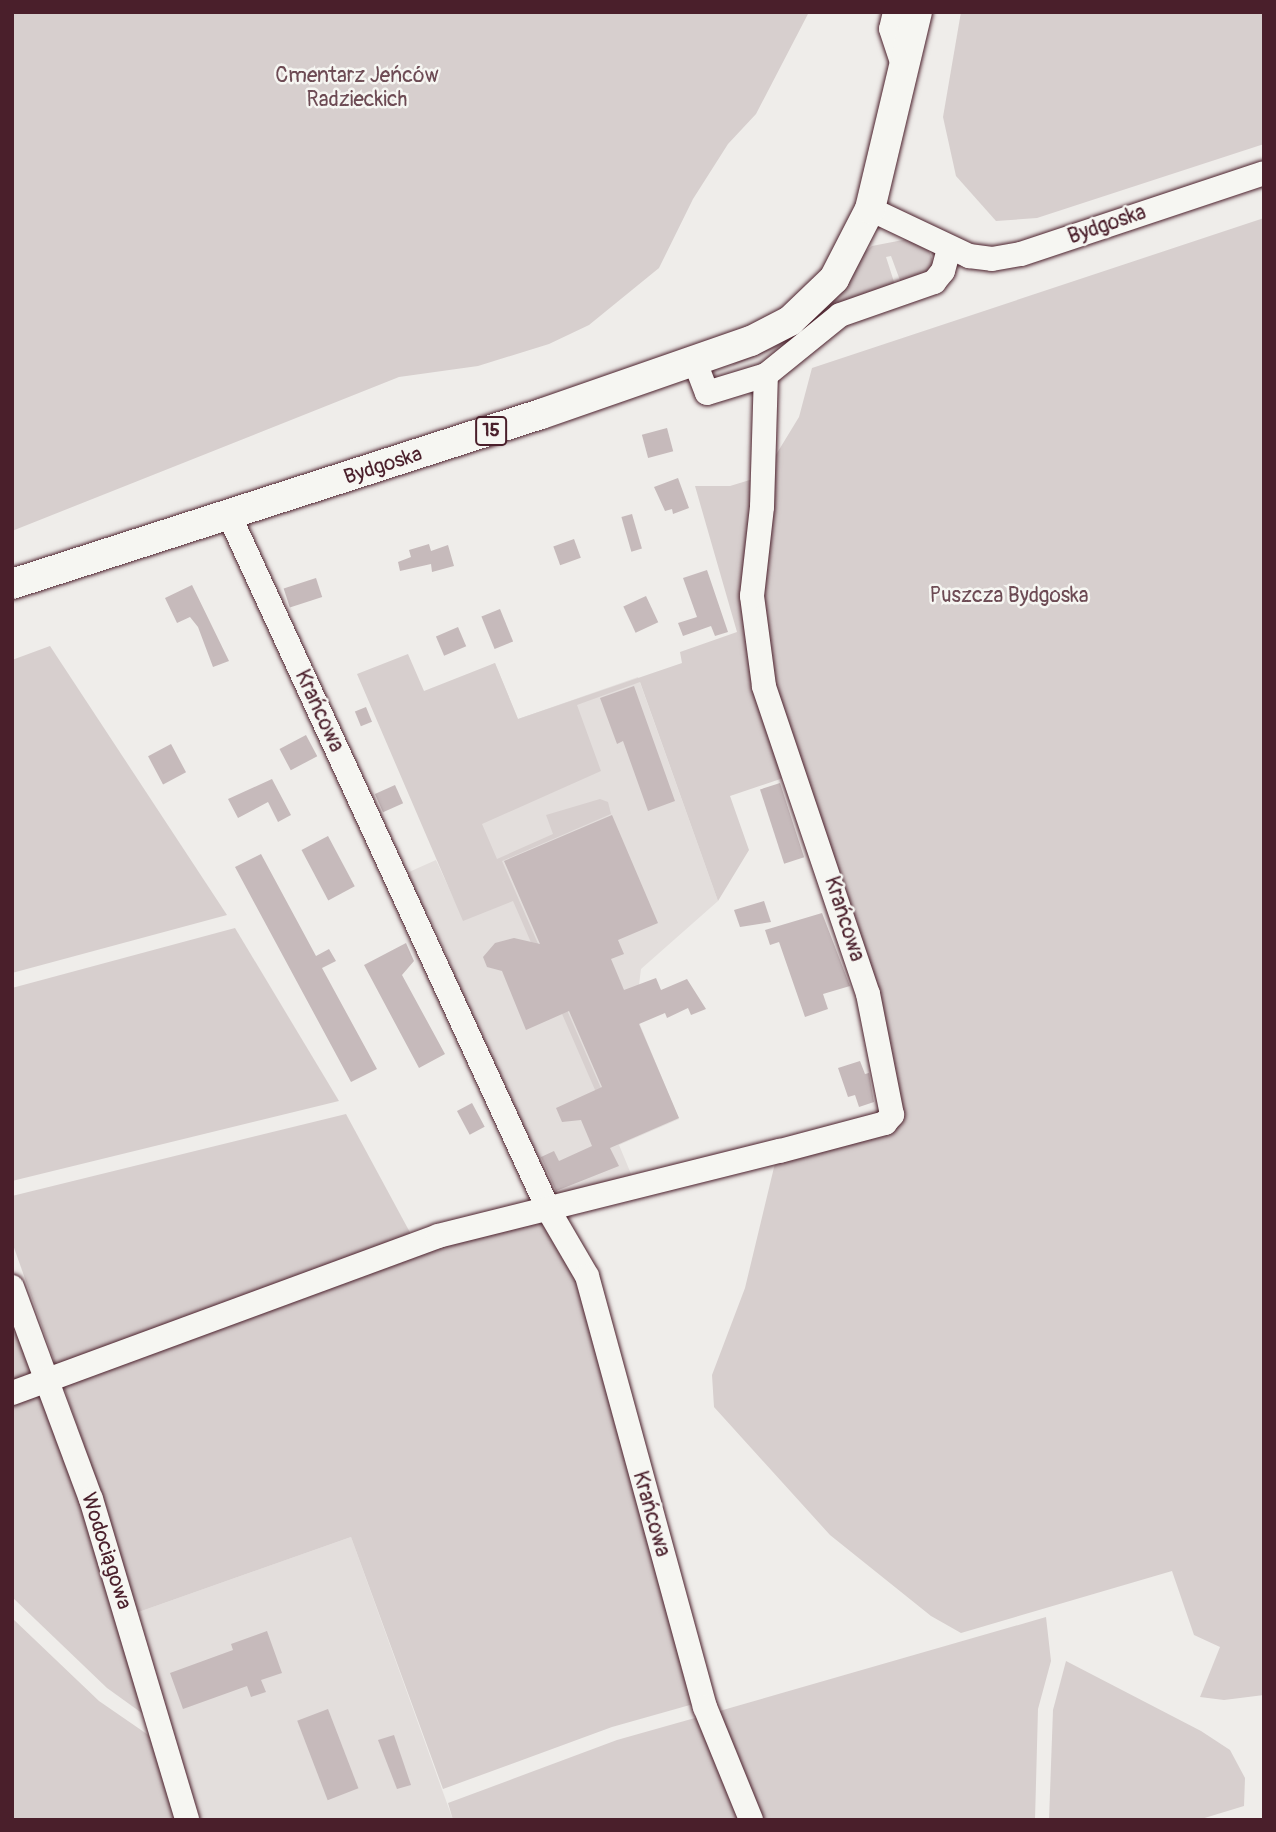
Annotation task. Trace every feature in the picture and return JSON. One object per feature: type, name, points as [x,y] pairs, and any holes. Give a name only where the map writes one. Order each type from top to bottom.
[{"type":"main road","name":"15","points":[[870,209],[917,12]]},
{"type":"main road","name":"Bydgoska","points":[[12,584],[230,517],[751,341],[790,321],[834,279],[870,209]]},
{"type":"street","points":[[895,12],[891,29],[904,68]]},
{"type":"street","name":"Bydgoska","points":[[870,209],[949,248],[992,259],[1021,254],[1264,173]]},
{"type":"street","points":[[695,362],[707,393],[766,375],[840,315],[934,282],[949,248]]},
{"type":"street","name":"Krańcowa","points":[[549,1211],[885,1123],[892,1115],[865,983],[762,675],[752,596],[762,507],[766,375]]},
{"type":"street","name":"Krańcowa","points":[[230,517],[549,1211],[587,1276],[705,1707],[751,1820]]},
{"type":"street","points":[[12,1393],[438,1236],[549,1211]]},
{"type":"street","name":"Wodociągowa","points":[[12,1287],[90,1499],[187,1820]]},
{"type":"shaded area","points":[[495,663],[518,719],[638,677],[718,901],[641,969],[639,985],[626,991],[679,1119],[619,1145],[634,1181],[552,1198],[447,977],[451,964],[428,913],[412,900],[400,876],[436,860],[464,921],[425,695]]},
{"type":"shaded area","points":[[351,1537],[453,1820],[201,1820],[133,1614]]},
{"type":"green space","name":"Cmentarz Jeńców Radzieckich","points":[[12,12],[809,12],[756,114],[728,144],[693,199],[659,268],[589,325],[549,344],[478,366],[399,377],[12,531]]},
{"type":"green space","points":[[961,12],[1264,12],[1264,144],[1037,218],[996,221],[956,176],[943,117]]},
{"type":"green space","name":"Puszcza Bydgoska","points":[[1264,218],[1264,1695],[1224,1700],[1200,1697],[1220,1647],[1194,1635],[1172,1571],[961,1633],[931,1616],[830,1535],[714,1407],[712,1375],[745,1288],[776,1159],[892,1114],[795,774],[730,796],[749,850],[718,901],[640,682],[577,705],[601,771],[482,824],[497,859],[553,834],[546,815],[600,799],[608,802],[611,814],[502,861],[624,1141],[618,1143],[513,901],[463,921],[357,674],[408,654],[424,691],[495,663],[518,719],[682,663],[680,652],[737,632],[695,486],[730,486],[763,476],[799,417],[812,368]]},
{"type":"green space","points":[[908,239],[929,251],[934,264],[931,271],[901,283],[891,256],[886,257],[895,285],[832,305],[778,347],[732,366],[872,246]]},
{"type":"green space","points":[[50,646],[227,915],[12,973],[12,660]]},
{"type":"green space","points":[[235,928],[339,1101],[12,1181],[12,988]]},
{"type":"green space","points":[[346,1114],[413,1238],[56,1366],[12,1242],[12,1196]]},
{"type":"green space","points":[[552,1220],[580,1279],[697,1703],[612,1727],[443,1789],[351,1537],[133,1614],[96,1479],[61,1379],[440,1243]]},
{"type":"green space","points":[[12,1285],[43,1371],[12,1382]]},
{"type":"green space","points":[[48,1385],[150,1719],[107,1688],[12,1597],[12,1398]]},
{"type":"green space","points":[[1046,1617],[1051,1661],[1038,1709],[1035,1820],[758,1820],[716,1712]]},
{"type":"green space","points":[[12,1618],[99,1701],[157,1741],[179,1820],[12,1820]]},
{"type":"green space","points":[[1066,1661],[1201,1731],[1230,1750],[1245,1778],[1244,1806],[1198,1820],[1049,1820],[1053,1710]]},
{"type":"green space","points":[[702,1716],[740,1820],[453,1820],[448,1803],[617,1740]]},
{"type":"building","points":[[667,428],[673,451],[648,458],[642,435]]},
{"type":"building","points":[[678,478],[689,508],[673,514],[672,509],[665,511],[654,487]]},
{"type":"building","points":[[632,514],[642,549],[631,552],[621,517]]},
{"type":"building","points":[[574,539],[581,558],[560,565],[553,547]]},
{"type":"building","points":[[429,544],[431,551],[448,545],[454,566],[432,572],[431,564],[400,571],[398,562],[411,557],[409,550]]},
{"type":"building","points":[[707,570],[728,632],[715,636],[711,626],[683,636],[678,623],[697,617],[683,578]]},
{"type":"building","points":[[316,578],[322,597],[290,608],[284,589]]},
{"type":"building","points":[[192,585],[229,661],[213,667],[198,627],[190,617],[177,623],[165,598]]},
{"type":"building","points":[[646,596],[658,622],[636,633],[623,607]]},
{"type":"building","points":[[500,609],[513,641],[495,649],[481,616]]},
{"type":"building","points":[[458,627],[466,646],[444,656],[436,636]]},
{"type":"building","points":[[634,686],[675,801],[648,811],[623,741],[617,744],[600,698]]},
{"type":"building","points":[[366,707],[372,722],[361,726],[355,711]]},
{"type":"building","points":[[306,735],[317,756],[291,770],[280,749]]},
{"type":"building","points":[[171,744],[186,772],[163,784],[148,756]]},
{"type":"building","points":[[272,779],[291,815],[278,822],[268,802],[238,818],[228,799]]},
{"type":"building","points":[[780,783],[804,857],[784,864],[760,789]]},
{"type":"building","points":[[395,785],[403,803],[383,812],[375,794]]},
{"type":"building","points":[[612,815],[658,923],[618,940],[624,954],[611,959],[624,990],[656,978],[661,990],[687,979],[706,1009],[691,1015],[688,1008],[667,1018],[665,1013],[639,1024],[679,1118],[610,1148],[619,1166],[556,1191],[541,1157],[554,1151],[559,1161],[592,1146],[581,1120],[562,1122],[556,1108],[602,1087],[569,1011],[526,1030],[502,971],[487,967],[483,957],[495,943],[514,938],[540,944],[504,861]]},
{"type":"building","points":[[328,836],[355,886],[328,900],[302,850]]},
{"type":"building","points":[[261,854],[316,956],[329,949],[336,961],[322,968],[377,1069],[351,1082],[235,867]]},
{"type":"building","points":[[764,901],[771,922],[740,927],[734,910]]},
{"type":"building","points":[[822,913],[850,986],[823,994],[828,1009],[805,1017],[779,942],[770,945],[765,930]]},
{"type":"building","points":[[406,943],[414,961],[402,975],[445,1054],[419,1068],[364,965]]},
{"type":"building","points":[[860,1061],[865,1074],[869,1073],[874,1102],[859,1107],[855,1095],[848,1097],[838,1068]]},
{"type":"building","points":[[472,1103],[485,1127],[470,1135],[457,1111]]},
{"type":"building","points":[[267,1631],[282,1673],[261,1680],[266,1692],[251,1697],[247,1686],[183,1709],[170,1673],[233,1650],[231,1644]]},
{"type":"building","points":[[328,1709],[358,1788],[328,1800],[297,1721]]},
{"type":"building","points":[[394,1735],[411,1785],[397,1789],[378,1740]]}]
